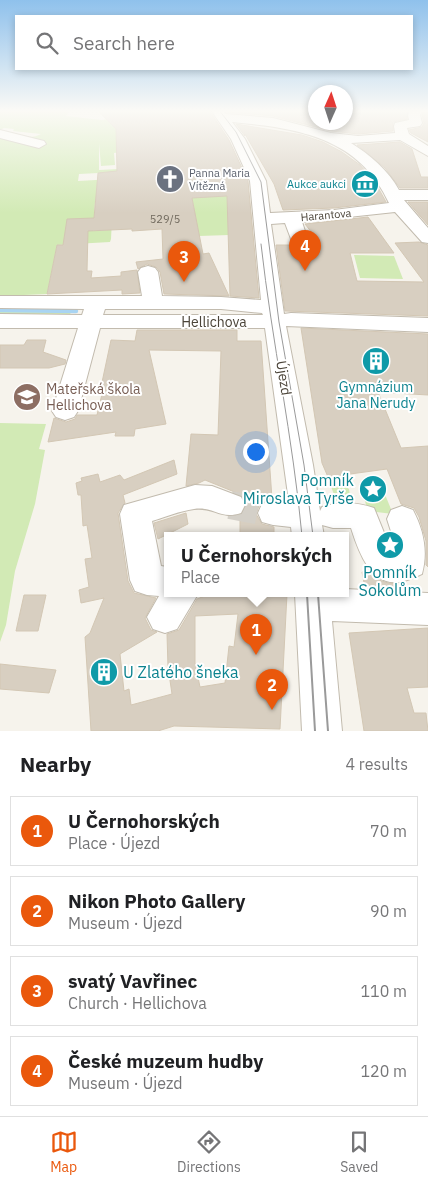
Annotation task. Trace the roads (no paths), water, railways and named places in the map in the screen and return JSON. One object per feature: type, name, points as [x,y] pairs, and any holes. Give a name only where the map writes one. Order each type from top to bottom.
[{"type":"street","name":"Újezd","points":[[241,144],[256,174],[273,315],[316,523]]},
{"type":"street","points":[[341,144],[361,155]]},
{"type":"street","points":[[357,144],[361,155],[395,201],[428,238]]},
{"type":"street","points":[[416,144],[428,152]]},
{"type":"street","name":"Harantova","points":[[262,219],[292,218],[428,194]]},
{"type":"street","points":[[292,218],[300,243]]},
{"type":"street","points":[[148,272],[152,303]]},
{"type":"street","name":"Hellichova","points":[[0,302],[93,312],[273,315]]},
{"type":"street","name":"Hellichova","points":[[0,321],[93,312],[152,303],[221,303],[291,319],[428,326]]},
{"type":"street","points":[[65,411],[93,312]]},
{"type":"street","points":[[164,590],[148,580],[135,514],[204,496],[230,505]]},
{"type":"street","points":[[273,513],[316,523],[342,515],[363,517],[378,557],[386,564],[400,568],[410,564],[415,556],[402,519]]},
{"type":"street","points":[[322,731],[313,600],[340,605],[428,609]]},
{"type":"waterway","points":[[0,310],[76,311]]},
{"type":"tunnel","points":[[230,505],[273,513]]},
{"type":"tram line","points":[[242,144],[261,182],[279,322],[304,465],[312,532]]},
{"type":"tram line","points":[[261,244],[302,532]]},
{"type":"tram line","points":[[307,597],[315,731]]},
{"type":"tram line","points":[[318,597],[328,731]]},
{"type":"place","name":"Panna Maria Vítězná","points":[[170,179]]},
{"type":"place","name":"Aukce aukci","points":[[365,184]]},
{"type":"place","name":"České muzeum hudby","points":[[305,271]]},
{"type":"place","name":"svatý Vavřinec","points":[[184,282]]},
{"type":"place","name":"Gymnázium Jana Nerudy","points":[[376,361]]},
{"type":"place","name":"Mateřská škola Hellichova","points":[[27,397]]},
{"type":"place","name":"Pomník Miroslava Tyrše","points":[[373,489]]},
{"type":"place","name":"Pomník Sokolům","points":[[390,545]]},
{"type":"place","name":"U Černohorských","points":[[256,655]]},
{"type":"place","name":"U Zlatého šneka","points":[[104,672]]},
{"type":"place","name":"Nikon Photo Gallery","points":[[272,710]]}]
